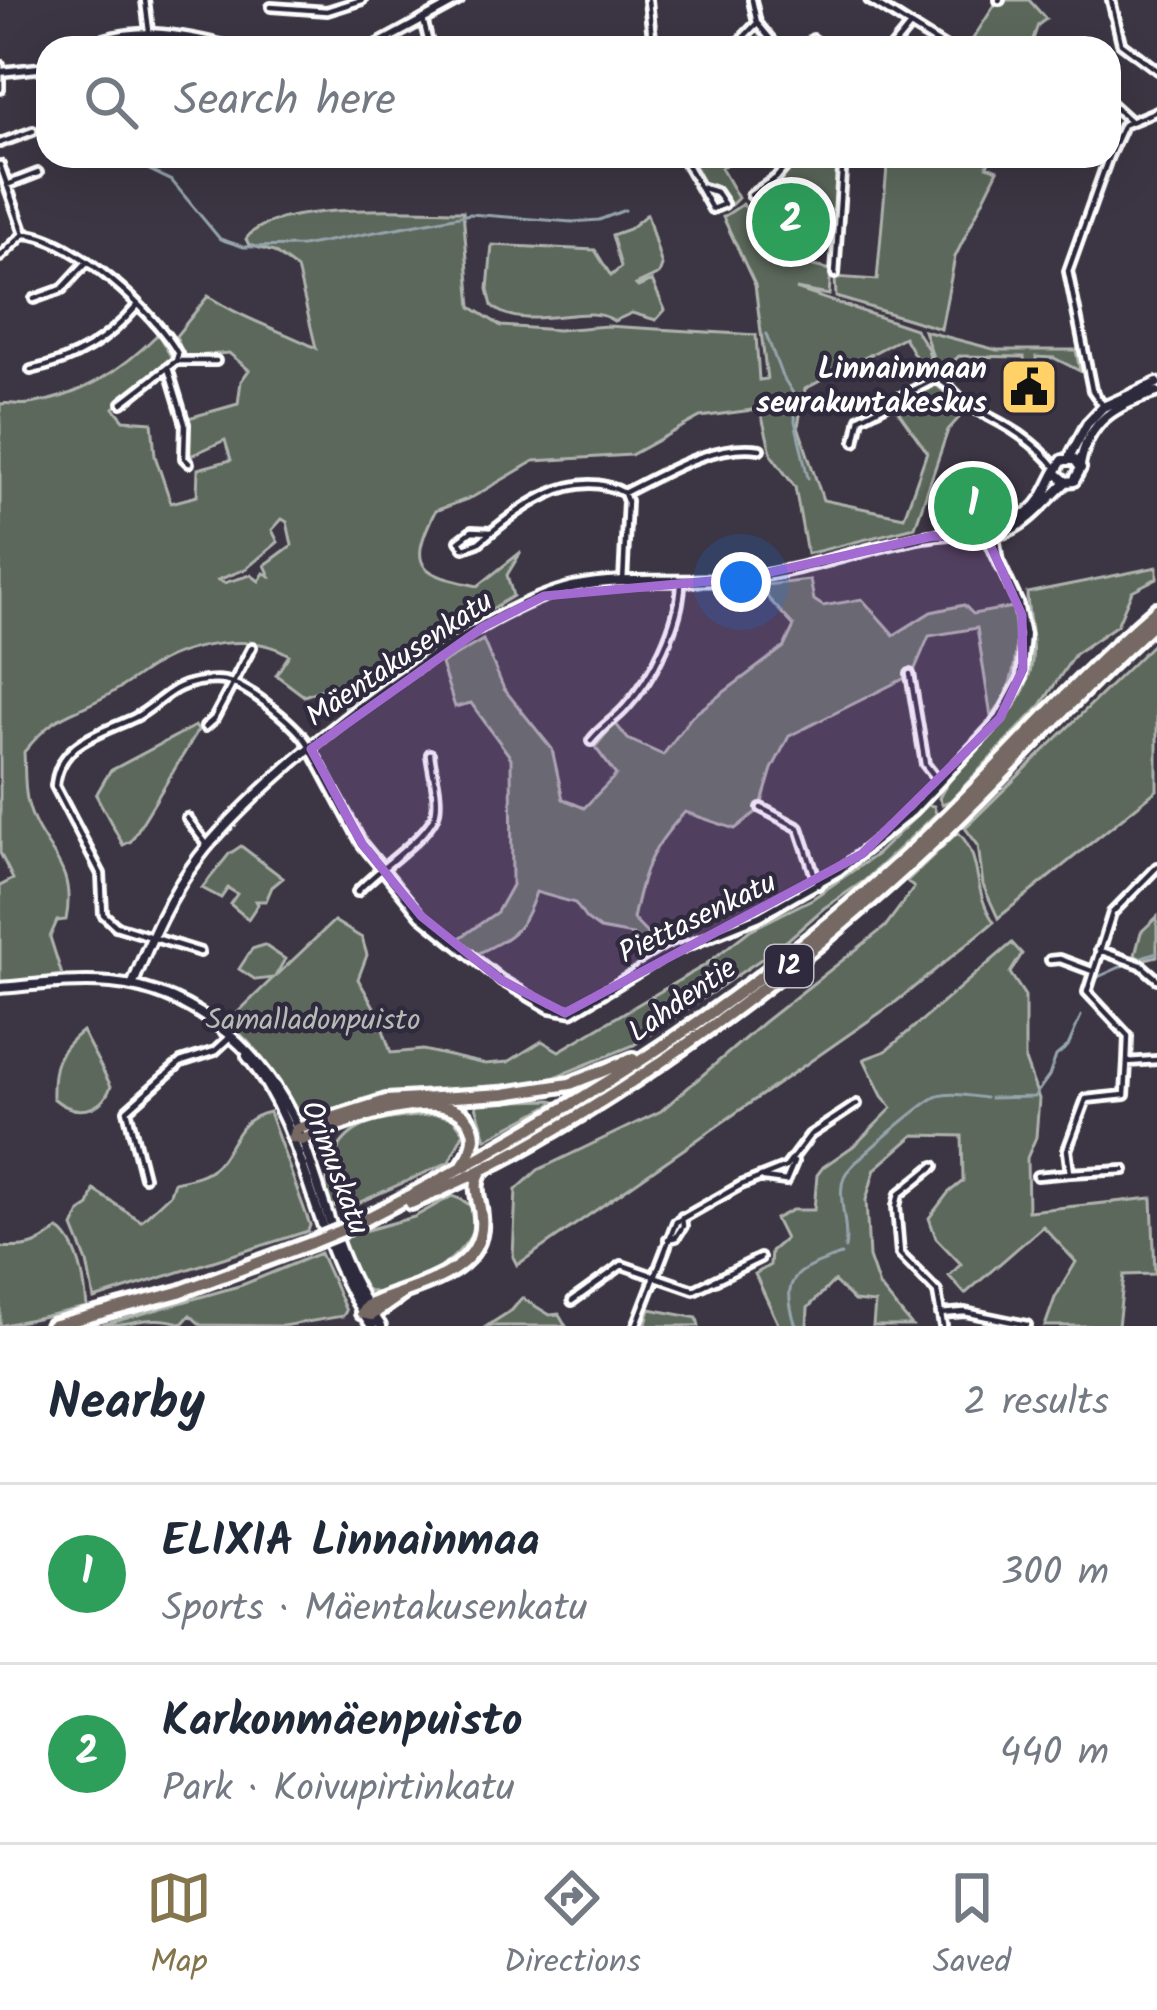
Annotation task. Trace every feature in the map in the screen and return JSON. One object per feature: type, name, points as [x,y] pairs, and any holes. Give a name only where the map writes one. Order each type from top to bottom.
[{"type":"highway","name":"Lahdentie","points":[[444,1182],[572,1106],[698,1021],[814,934],[904,858],[1096,663],[1157,609]]},
{"type":"highway","name":"Lahdentie","points":[[52,1326],[179,1292],[352,1226],[488,1164],[658,1060],[835,929],[937,839],[1157,620]]},
{"type":"highway","points":[[297,1135],[386,1102],[570,1084],[632,1059],[698,1021]]},
{"type":"highway","points":[[297,1135],[371,1114],[445,1105],[466,1118],[474,1139],[466,1161],[444,1182],[465,1189],[481,1211]]},
{"type":"highway","points":[[371,1317],[402,1294],[467,1259],[481,1234],[476,1178],[488,1164]]},
{"type":"main road","points":[[1066,482],[1062,465],[1080,465],[1089,433],[1106,410],[1157,387]]},
{"type":"main road","name":"Mäentakusenkatu","points":[[990,533],[1036,507],[1087,424],[1106,410]]},
{"type":"main road","name":"Mäentakusenkatu","points":[[132,986],[170,901],[208,846],[311,749],[376,697],[483,627],[556,592],[622,582],[681,584],[764,576],[872,547],[990,533],[1038,514],[1066,482],[1079,477],[1080,465]]},
{"type":"main road","name":"Orimuskatu","points":[[0,988],[64,983],[132,986],[188,1009],[230,1037],[268,1084],[297,1135],[332,1246],[371,1317]]},
{"type":"street","points":[[145,0],[149,31]]},
{"type":"street","points":[[271,7],[327,11],[362,0]]},
{"type":"street","points":[[393,36],[459,0]]},
{"type":"street","points":[[648,0],[652,36]]},
{"type":"street","points":[[752,0],[758,23],[768,36]]},
{"type":"street","points":[[869,0],[926,36]]},
{"type":"street","points":[[1111,0],[1119,36]]},
{"type":"street","points":[[423,19],[427,36]]},
{"type":"street","points":[[746,36],[758,23]]},
{"type":"street","points":[[902,36],[910,26]]},
{"type":"street","points":[[112,36],[149,31],[179,36]]},
{"type":"street","points":[[1121,43],[1157,70]]},
{"type":"street","points":[[0,89],[0,70],[36,71]]},
{"type":"street","points":[[1121,129],[1157,110]]},
{"type":"street","points":[[1121,113],[1130,121]]},
{"type":"street","points":[[0,143],[33,131]]},
{"type":"street","points":[[0,165],[24,234]]},
{"type":"street","points":[[689,168],[700,187]]},
{"type":"street","points":[[751,196],[784,168]]},
{"type":"street","points":[[835,274],[842,168]]},
{"type":"street","points":[[1105,168],[1069,271],[1092,390],[1106,410]]},
{"type":"street","points":[[7,184],[38,173]]},
{"type":"street","points":[[0,256],[24,234]]},
{"type":"street","points":[[24,234],[61,242],[137,306],[178,354],[176,361],[122,403]]},
{"type":"street","points":[[34,299],[56,293],[86,262]]},
{"type":"street","points":[[31,370],[86,352],[137,306]]},
{"type":"street","points":[[176,361],[216,361]]},
{"type":"street","points":[[168,368],[185,424],[184,458],[189,463]]},
{"type":"street","points":[[855,442],[860,418],[938,378],[973,408],[997,418],[1062,465]]},
{"type":"street","points":[[491,532],[472,531],[459,541],[464,548],[471,547],[546,494],[566,488],[609,487],[624,493],[721,452],[760,449]]},
{"type":"street","points":[[622,582],[624,493]]},
{"type":"street","name":"Piettasenkatu","points":[[311,749],[348,821],[421,916],[459,950],[525,995],[565,1013],[581,1008],[669,953],[760,916],[818,885],[887,834],[1000,718],[1021,679],[1024,625],[990,533]]},
{"type":"street","points":[[591,741],[625,709],[656,662],[680,599],[681,584]]},
{"type":"street","points":[[205,727],[214,719],[252,647]]},
{"type":"street","points":[[910,674],[925,764],[940,783]]},
{"type":"street","points":[[200,952],[116,926],[103,914],[101,874],[55,780],[68,754],[86,738],[138,717],[181,687],[221,680],[283,717],[311,749]]},
{"type":"street","points":[[357,892],[379,867],[419,838],[434,818],[430,754]]},
{"type":"street","points":[[761,808],[799,828],[818,885]]},
{"type":"street","points":[[187,818],[208,846]]},
{"type":"street","points":[[1070,1173],[1067,1150],[1082,1103],[1124,1095],[1128,1036],[1087,992],[1092,971],[1112,913],[1157,867]]},
{"type":"street","points":[[1100,950],[1141,965],[1157,980]]},
{"type":"street","points":[[1050,960],[1092,971]]},
{"type":"street","points":[[144,1177],[127,1110],[181,1062],[215,1051],[230,1037]]},
{"type":"street","points":[[1127,1062],[1157,1060]]},
{"type":"street","points":[[764,1178],[786,1181],[810,1135],[857,1104]]},
{"type":"street","points":[[636,1326],[668,1239],[676,1237],[683,1226],[682,1217],[795,1158]]},
{"type":"street","points":[[934,1166],[899,1194],[896,1206],[900,1254],[934,1288],[943,1326]]},
{"type":"street","points":[[1037,1176],[1124,1170]]},
{"type":"street","points":[[572,1301],[622,1265],[694,1290],[760,1258]]},
{"type":"street","points":[[940,1314],[956,1311],[1027,1325]]},
{"type":"highlighted area","points":[[933,536],[987,538],[1022,615],[1023,669],[1000,718],[862,854],[565,1013],[501,980],[421,916],[362,844],[311,749],[483,627],[544,596],[744,578]]},
{"type":"green space","points":[[998,0],[1029,0],[1046,19],[1034,36],[975,36]]},
{"type":"green space","points":[[693,168],[721,168],[738,198],[731,205],[721,190],[701,182]]},
{"type":"green space","points":[[788,168],[838,168],[835,210],[806,209],[800,263],[831,270],[829,295],[796,289],[915,329],[928,349],[934,376],[928,379],[904,337],[805,389],[798,426],[823,500],[904,517],[927,452],[893,404],[934,383],[966,410],[948,430],[915,527],[807,554],[795,487],[772,456],[760,409],[700,417],[631,455],[534,461],[473,497],[435,511],[421,546],[424,566],[432,572],[478,586],[521,552],[507,575],[513,596],[439,641],[345,708],[337,684],[304,696],[276,675],[289,655],[259,644],[223,643],[170,657],[46,729],[24,752],[25,781],[32,816],[66,883],[66,920],[57,921],[50,937],[62,975],[0,983],[0,886],[13,879],[0,853],[0,404],[48,400],[83,388],[115,370],[158,334],[173,360],[114,408],[124,420],[152,422],[155,456],[171,503],[197,496],[198,469],[231,460],[225,440],[190,456],[188,418],[238,404],[241,381],[249,370],[229,353],[184,357],[176,336],[208,296],[316,348],[297,269],[274,252],[249,245],[246,239],[284,218],[347,210],[463,211],[471,307],[501,326],[558,330],[607,326],[756,335],[759,380],[767,379],[755,285],[723,217],[743,204],[761,232],[796,210],[778,180]],"holes":[[[282,519],[292,545],[265,565],[270,576],[264,573],[259,581],[251,575],[224,583],[218,580],[246,569],[278,542],[272,530]]]},
{"type":"green space","points":[[887,168],[998,170],[955,257],[941,329],[836,297],[835,277],[877,280]]},
{"type":"green space","points":[[647,214],[662,266],[659,274],[636,285],[652,281],[665,310],[656,320],[632,313],[614,321],[589,314],[521,318],[492,306],[488,289],[492,245],[595,250],[611,276],[621,267],[612,235],[629,229]]},
{"type":"green space","points":[[924,331],[997,350],[1076,350],[1080,371],[1054,358],[1036,357],[1036,365],[1025,366],[1024,357],[959,356],[939,375]]},
{"type":"green space","points":[[1157,567],[1157,578],[1132,591],[1117,625],[1075,654],[1041,705],[942,804],[939,798],[950,781],[1004,721],[1025,688],[1032,649],[1027,593]]},
{"type":"green space","points":[[810,580],[814,600],[823,606],[862,599],[894,635],[931,612],[964,605],[973,614],[1013,607],[1014,665],[1007,692],[991,717],[977,628],[929,636],[907,677],[789,736],[772,769],[760,809],[735,829],[685,812],[656,849],[633,919],[662,949],[648,957],[633,935],[600,929],[575,903],[536,892],[516,931],[500,942],[477,954],[457,940],[497,912],[512,885],[511,758],[471,703],[455,707],[441,664],[483,640],[504,689],[552,749],[563,799],[584,808],[616,775],[595,747],[615,723],[628,739],[663,755],[692,716],[784,647],[794,626],[768,598],[765,585]]},
{"type":"green space","points":[[1157,640],[1157,790],[998,918],[983,885],[978,845],[965,828]]},
{"type":"green space","points":[[195,726],[198,730],[191,742],[131,841],[123,845],[96,795],[110,771]]},
{"type":"green space","name":"Samalladonpuisto","points":[[928,805],[934,806],[936,814],[864,881],[782,945],[634,1045],[543,1082],[395,1093],[303,1116],[267,1064],[228,1022],[273,978],[256,980],[239,969],[252,949],[264,945],[285,959],[275,977],[334,921],[362,938],[367,955],[358,979],[377,1012],[391,1053],[423,1050],[485,1064],[508,1062],[542,1041],[559,1051],[705,965],[750,930],[812,899],[877,854]]},
{"type":"green space","points":[[958,832],[971,853],[982,898],[994,922],[897,1001],[517,1265],[513,1257],[516,1190],[538,1170],[661,1111],[885,927],[914,888],[907,881]]},
{"type":"green space","points":[[241,846],[283,878],[266,901],[256,901],[248,919],[230,904],[237,894],[228,888],[221,898],[202,888]]},
{"type":"green space","points":[[1157,917],[1157,956],[1141,960],[1135,955],[1141,932]]},
{"type":"green space","points":[[1012,943],[1022,954],[1010,973],[1025,996],[1025,1060],[1039,1099],[1036,1137],[1027,1158],[1028,1211],[1152,1198],[1155,1274],[1124,1275],[1118,1326],[1045,1326],[1076,1262],[1043,1226],[965,1294],[949,1276],[961,1264],[936,1238],[929,1218],[963,1181],[962,1136],[914,1135],[875,1169],[866,1200],[869,1257],[879,1286],[912,1326],[873,1326],[875,1303],[854,1301],[834,1281],[808,1308],[807,1326],[779,1326],[755,1274],[770,1265],[771,1251],[785,1239],[775,1219],[792,1210],[814,1210],[817,1175],[823,1167],[856,1144],[892,1108],[864,1059],[886,1051]]},
{"type":"green space","points":[[82,1031],[111,1086],[94,1107],[78,1109],[53,1098],[53,1087],[62,1053]]},
{"type":"green space","points":[[480,1102],[555,1102],[486,1139],[476,1106]]},
{"type":"green space","points":[[269,1112],[310,1225],[308,1231],[94,1299],[87,1262],[73,1227],[94,1190],[141,1221],[170,1194],[174,1182],[210,1170],[251,1119]]},
{"type":"green space","points":[[435,1114],[453,1118],[464,1132],[449,1162],[349,1207],[329,1206],[329,1171],[351,1134],[375,1122]]},
{"type":"green space","points":[[452,1196],[471,1207],[475,1222],[468,1240],[452,1258],[409,1286],[387,1292],[370,1291],[360,1282],[343,1241],[349,1235],[414,1217]]},
{"type":"green space","points":[[58,1229],[76,1254],[87,1307],[0,1326],[0,1247],[31,1246]]},
{"type":"green space","points":[[320,1253],[346,1311],[343,1316],[283,1326],[201,1325],[190,1315],[182,1324],[150,1320],[99,1326],[242,1285]]},
{"type":"green space","points":[[522,1298],[550,1315],[559,1314],[566,1326],[487,1326]]},
{"type":"green space","points":[[650,1309],[697,1318],[699,1326],[645,1326]]},
{"type":"waterway","points":[[145,168],[172,181],[220,239],[244,247],[302,246],[470,214],[572,222],[599,220],[625,210]]},
{"type":"waterway","points":[[766,334],[796,398],[795,421],[808,478]]},
{"type":"waterway","points":[[1139,958],[1157,952]]},
{"type":"waterway","points":[[1091,987],[1098,977],[1127,964]]},
{"type":"waterway","points":[[990,1098],[1034,1097],[1056,1056],[1068,1046],[1081,1016]]},
{"type":"waterway","points":[[845,1248],[841,1192],[850,1169],[938,1096],[985,1098]]},
{"type":"waterway","points":[[796,1326],[790,1296],[796,1277],[841,1255]]},
{"type":"place","name":"Karkonmäenpuisto","points":[[791,222]]},
{"type":"place","name":"Linnainmaan seurakuntakeskus","points":[[1029,387]]},
{"type":"place","name":"ELIXIA Linnainmaa","points":[[973,506]]}]
